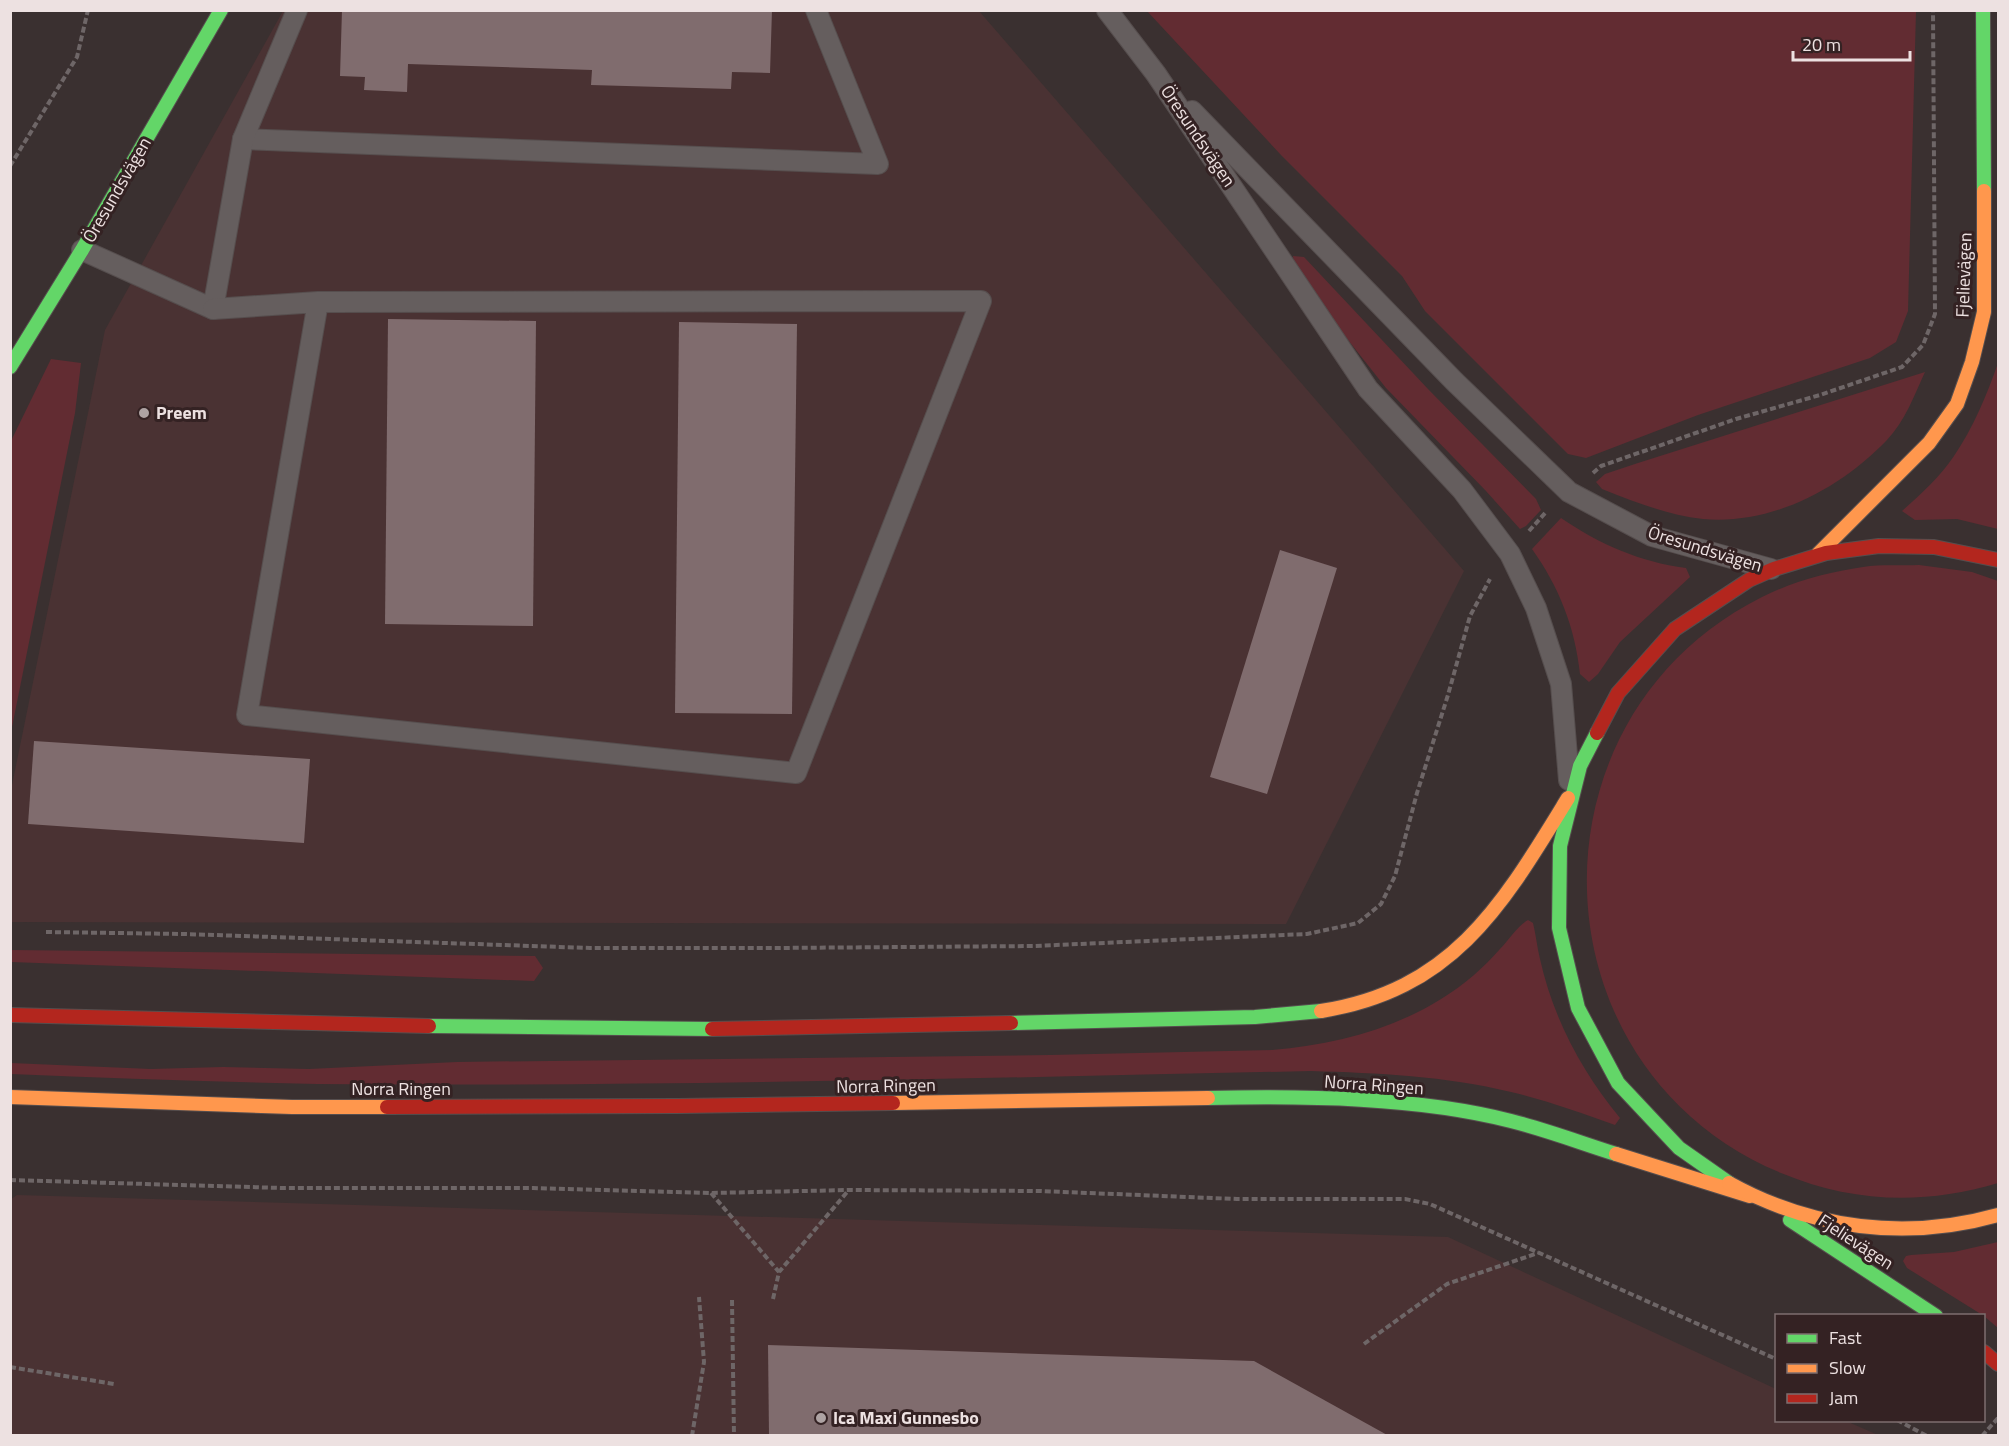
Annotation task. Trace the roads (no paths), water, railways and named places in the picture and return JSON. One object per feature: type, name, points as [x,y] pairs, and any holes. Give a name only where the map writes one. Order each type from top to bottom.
[{"type":"main road","name":"Öresundsvägen","points":[[10,368],[82,250],[221,10]]},
{"type":"main road","name":"Fjelievägen","points":[[1818,554],[1929,443],[1957,404],[1972,362],[1983,312],[1983,10]]},
{"type":"main road","points":[[1998,560],[1935,546],[1876,545],[1818,554],[1770,569],[1724,592],[1682,622],[1644,658],[1613,698],[1588,744],[1569,795],[1558,850],[1557,902],[1563,954],[1577,1005],[1595,1043],[1628,1097],[1664,1136],[1704,1169],[1753,1197],[1811,1218],[1849,1226],[1898,1231],[1947,1227],[1998,1215]]},
{"type":"main road","points":[[10,1015],[526,1027],[757,1029],[1251,1017],[1334,1009],[1378,998],[1398,989],[1437,967],[1456,952],[1472,937],[1504,898],[1569,795]]},
{"type":"main road","name":"Norra Ringen","points":[[10,1097],[292,1107],[678,1106],[1267,1097],[1396,1102],[1512,1121],[1753,1197]]},
{"type":"main road","name":"Fjelievägen","points":[[1753,1197],[1933,1314]]},
{"type":"main road","points":[[1985,1354],[1998,1364]]},
{"type":"lane","points":[[213,309],[243,139],[297,10]]},
{"type":"lane","points":[[243,139],[878,164],[816,10]]},
{"type":"lane","points":[[1107,10],[1156,74]]},
{"type":"lane","name":"Öresundsvägen","points":[[1156,74],[1454,381],[1569,492],[1652,536],[1770,569]]},
{"type":"lane","name":"Öresundsvägen","points":[[1156,74],[1368,388],[1462,490],[1510,554],[1536,608],[1561,684],[1569,795]]},
{"type":"lane","points":[[82,250],[213,309],[318,302],[981,301],[796,773],[247,715],[318,302]]},
{"type":"place","name":"Preem","points":[[144,413]]},
{"type":"place","name":"Ica Maxi Gunnesbo","points":[[821,1418]]}]
